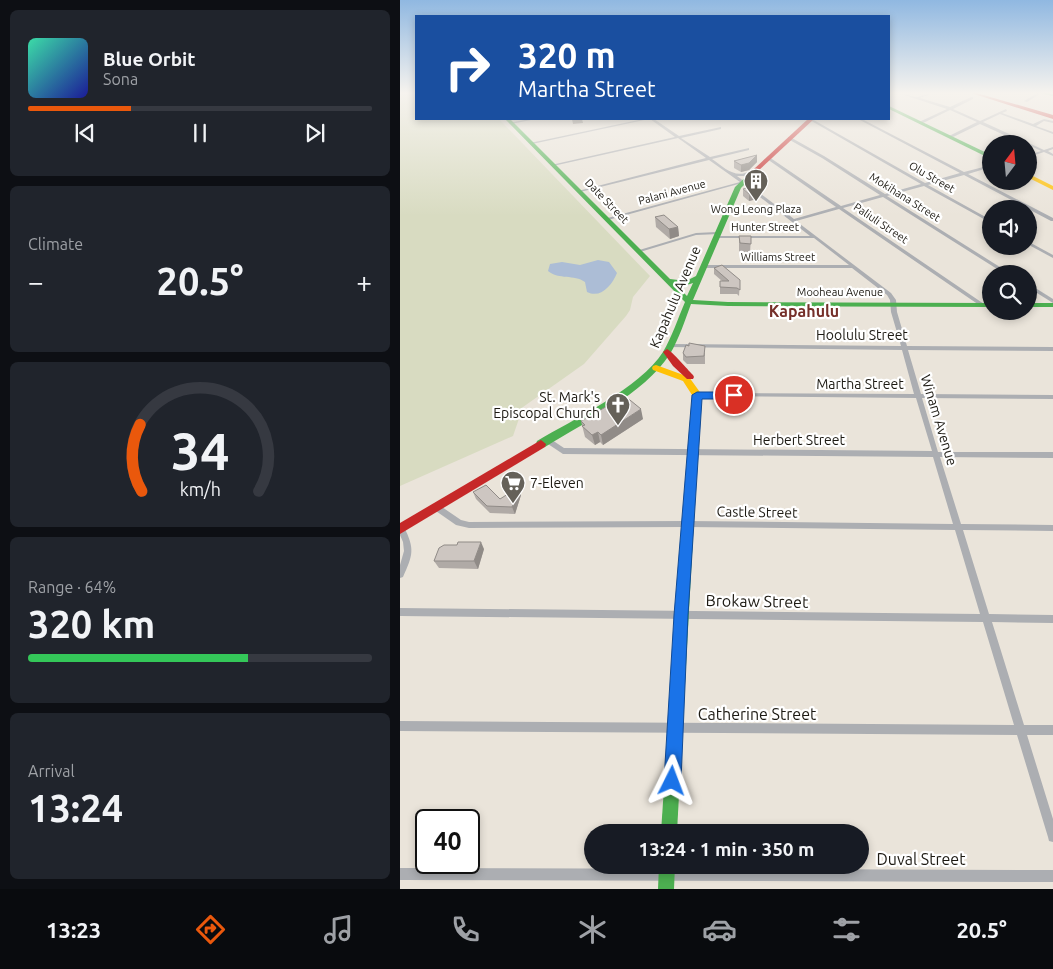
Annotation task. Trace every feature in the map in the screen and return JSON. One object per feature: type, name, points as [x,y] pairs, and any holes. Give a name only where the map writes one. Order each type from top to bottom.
[{"type":"main road","name":"Date Street","points":[[522,133],[666,281],[689,302]]},
{"type":"main road","name":"Kapahulu Avenue","points":[[400,529],[627,392],[656,368],[669,349],[732,197],[743,182],[794,133]]},
{"type":"main road","points":[[942,133],[982,153]]},
{"type":"main road","points":[[1038,180],[1053,188]]},
{"type":"main road","points":[[666,281],[688,284],[700,278]]},
{"type":"main road","name":"Mooheau Avenue","points":[[689,302],[728,304],[982,305]]},
{"type":"main road","points":[[1037,304],[1053,303]]},
{"type":"main road","points":[[669,349],[676,364],[691,378],[697,395],[681,615],[670,824]]},
{"type":"main road","points":[[656,368],[694,384]]},
{"type":"main road","points":[[666,889],[667,874]]},
{"type":"street","points":[[532,143],[578,133]]},
{"type":"street","points":[[673,133],[794,220],[889,294],[894,304]]},
{"type":"street","points":[[553,165],[694,133]]},
{"type":"street","name":"Olu Street","points":[[837,133],[982,217]]},
{"type":"street","points":[[888,133],[1053,220]]},
{"type":"street","points":[[950,137],[957,133]]},
{"type":"street","name":"Mokihana Street","points":[[789,138],[823,156],[883,196],[994,265]]},
{"type":"street","points":[[580,191],[748,148]]},
{"type":"street","points":[[1038,148],[1053,155]]},
{"type":"street","points":[[1038,153],[1053,148]]},
{"type":"street","name":"Paliuli Street","points":[[768,158],[982,302]]},
{"type":"street","points":[[794,220],[982,169]]},
{"type":"street","points":[[734,176],[745,175],[755,170]]},
{"type":"street","name":"Palani Avenue","points":[[606,219],[743,182]]},
{"type":"street","points":[[717,189],[726,190],[732,197]]},
{"type":"street","name":"Hunter Street","points":[[638,251],[696,234],[814,237]]},
{"type":"street","points":[[1037,248],[1053,257]]},
{"type":"street","name":"Williams Street","points":[[704,267],[852,267]]},
{"type":"street","points":[[1037,292],[1053,303]]},
{"type":"street","name":"Winam Avenue","points":[[894,304],[894,312],[918,396],[1053,836]]},
{"type":"street","name":"Hoolulu Street","points":[[669,349],[1053,349]]},
{"type":"street","name":"Martha Street","points":[[697,395],[1053,398]]},
{"type":"street","name":"Herbert Street","points":[[548,440],[563,451],[1053,454]]},
{"type":"street","name":"Castle Street","points":[[436,507],[459,523],[470,525],[687,524],[1053,528]]},
{"type":"street","points":[[400,529],[409,550],[400,574]]},
{"type":"street","name":"Brokaw Street","points":[[400,612],[1053,619]]},
{"type":"street","name":"Catherine Street","points":[[400,726],[1053,730]]},
{"type":"street","name":"Duval Street","points":[[400,874],[584,871]]},
{"type":"street","name":"Duval Street","points":[[869,873],[1053,876]]},
{"type":"green space","points":[[400,133],[513,133],[650,276],[633,297],[630,310],[626,316],[584,364],[523,407],[513,436],[400,486]]},
{"type":"water","points":[[598,260],[609,262],[617,273],[609,286],[597,294],[587,292],[585,282],[581,280],[552,274],[548,271],[550,264],[562,262],[580,265]]},
{"type":"building","points":[[757,155],[749,163],[741,165],[734,161]]},
{"type":"building","points":[[751,187],[757,192],[749,194],[743,189]]},
{"type":"building","points":[[664,215],[678,227],[669,229],[655,217]]},
{"type":"building","points":[[739,236],[751,236],[751,244],[740,243]]},
{"type":"building","points":[[722,265],[740,280],[740,290],[737,288],[720,287],[720,281],[729,281],[714,268]]},
{"type":"building","points":[[689,343],[705,346],[704,356],[686,357],[683,353],[686,345],[689,346]]},
{"type":"building","points":[[625,396],[641,409],[601,435],[598,432],[592,435],[582,426],[585,425],[581,421]]},
{"type":"building","points":[[486,485],[500,499],[519,487],[512,507],[487,506],[473,492]]},
{"type":"building","points":[[458,542],[481,542],[474,561],[434,561],[439,548],[444,545],[457,545]]},
{"type":"traffic: fast","points":[[521,133],[689,302]]},
{"type":"traffic: fast","points":[[943,133],[982,153]]},
{"type":"traffic: fast","points":[[541,444],[627,392],[651,373],[667,352],[738,187],[756,170]]},
{"type":"traffic: fast","points":[[667,281],[687,283],[700,277]]},
{"type":"traffic: fast","points":[[689,302],[728,304],[982,305]]},
{"type":"traffic: fast","points":[[1037,305],[1053,305]]},
{"type":"traffic: fast","points":[[669,824],[687,537]]},
{"type":"traffic: fast","points":[[666,889],[667,874]]},
{"type":"traffic: slow","points":[[1038,180],[1053,188]]},
{"type":"traffic: slow","points":[[656,368],[686,379],[697,395],[687,537]]},
{"type":"traffic: jam","points":[[756,170],[795,133]]},
{"type":"traffic: jam","points":[[667,352],[676,364],[690,377]]},
{"type":"traffic: jam","points":[[400,529],[541,444]]},
{"type":"place","name":"Wong Leong Plaza","points":[[756,202]]},
{"type":"place","name":"St. Mark's Episcopal Church","points":[[618,426]]},
{"type":"place","name":"7-Eleven","points":[[513,504]]},
{"type":"district","name":"Kapahulu","points":[[804,311]]},
{"type":"route","points":[[672,781],[681,615],[697,395],[734,395]]}]
